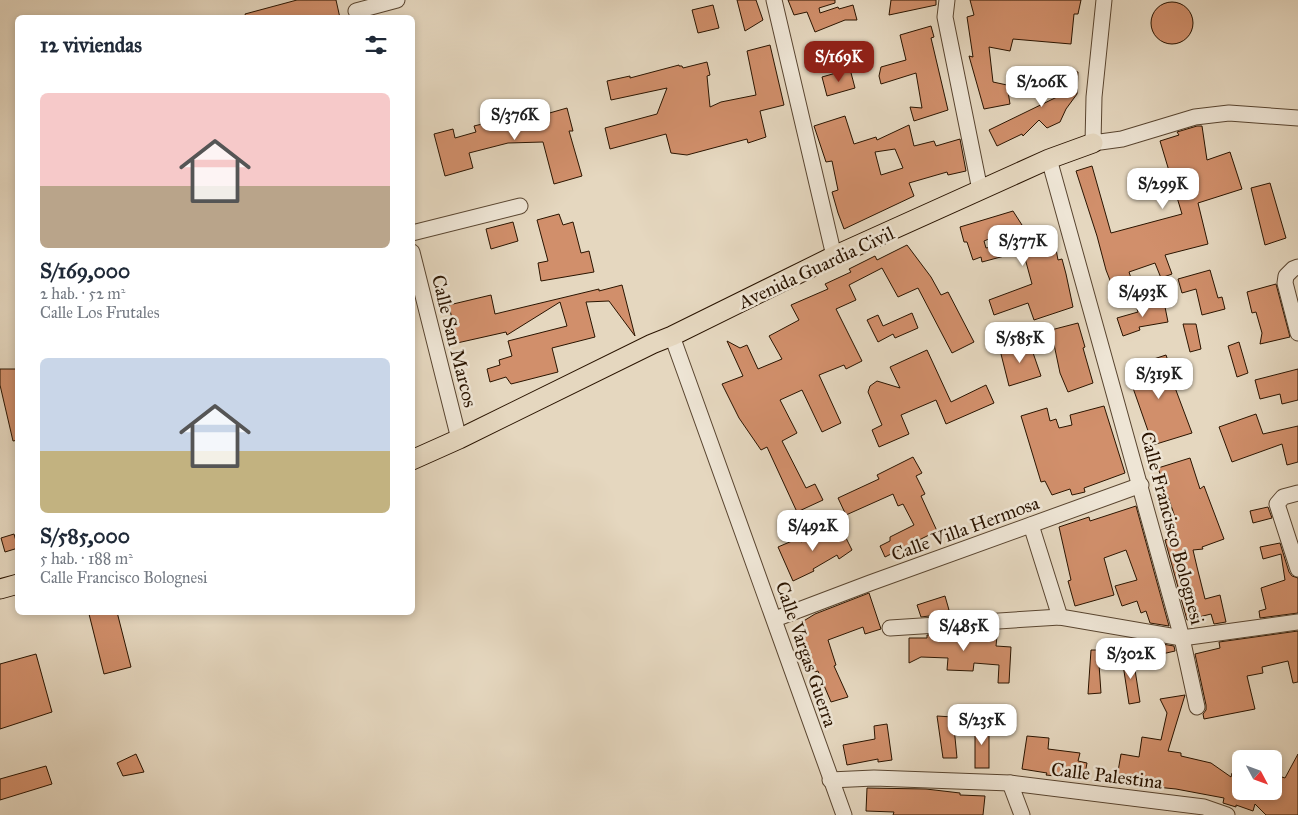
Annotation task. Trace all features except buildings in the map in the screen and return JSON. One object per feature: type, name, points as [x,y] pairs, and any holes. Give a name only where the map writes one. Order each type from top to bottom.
[{"type":"main road","name":"Avenida Guardia Civil","points":[[415,459],[834,256],[1049,159],[1093,143]]},
{"type":"main road","points":[[0,589],[15,585]]},
{"type":"street","points":[[355,9],[397,0]]},
{"type":"street","points":[[774,0],[834,256]]},
{"type":"street","points":[[947,0],[945,17],[980,190]]},
{"type":"street","points":[[1104,0],[1094,97],[1093,143],[1122,139],[1195,117],[1229,113],[1298,118]]},
{"type":"street","name":"Calle Francisco Bolognesi","points":[[1049,159],[1141,485],[1182,638],[1196,707]]},
{"type":"street","points":[[415,232],[520,206]]},
{"type":"street","name":"Calle San Marcos","points":[[415,264],[459,439]]},
{"type":"street","points":[[1298,267],[1286,276],[1285,283],[1298,333]]},
{"type":"street","name":"Calle Vargas Guerra","points":[[672,336],[844,815]]},
{"type":"street","name":"Calle Villa Hermosa","points":[[775,619],[1141,485]]},
{"type":"street","points":[[1298,493],[1283,497],[1277,504],[1298,569]]},
{"type":"street","points":[[1030,525],[1060,617]]},
{"type":"street","points":[[890,628],[1060,617],[1182,638],[1298,622]]},
{"type":"street","name":"Calle Palestina","points":[[830,780],[874,778],[1010,783],[1204,807],[1227,815]]},
{"type":"street","points":[[1010,783],[1022,815]]}]
